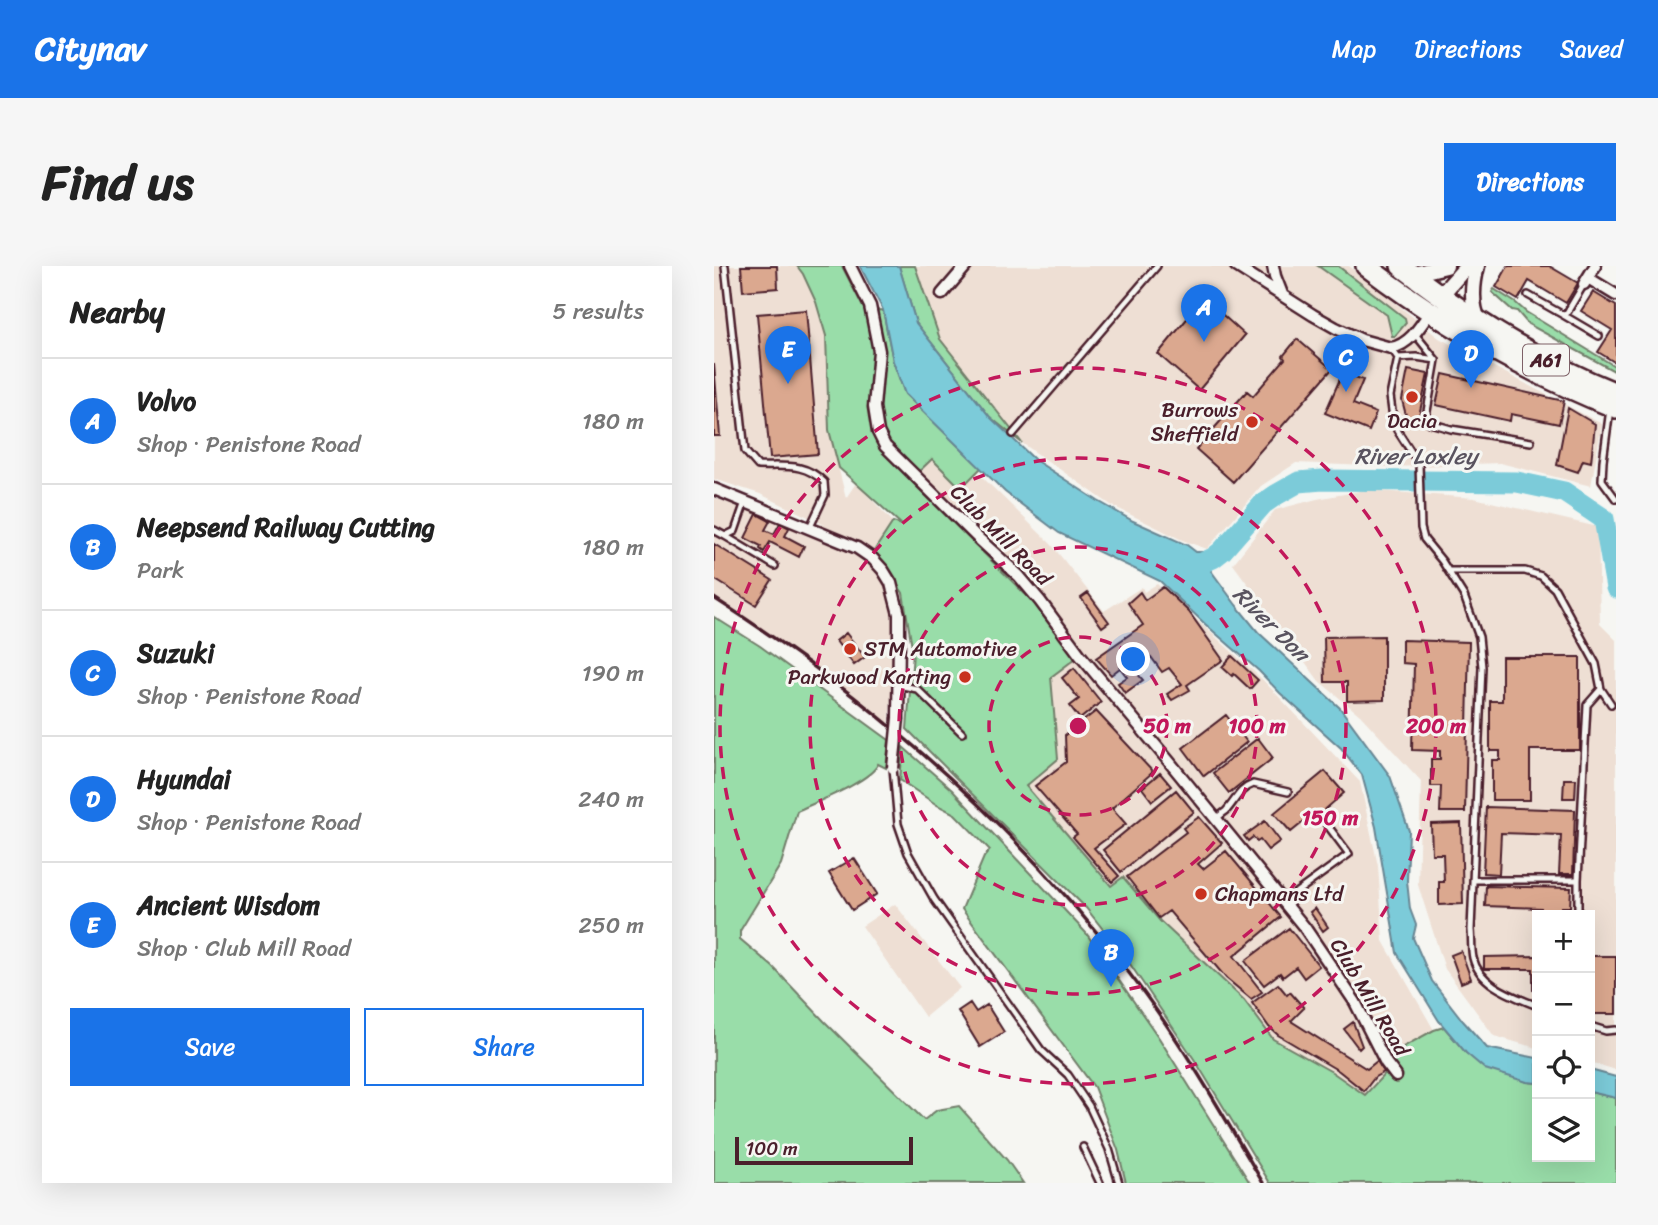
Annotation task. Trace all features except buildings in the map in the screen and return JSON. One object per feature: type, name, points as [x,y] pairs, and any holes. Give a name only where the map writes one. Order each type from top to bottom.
[{"type":"highway","name":"A61","points":[[1366,266],[1422,324],[1614,402]]},
{"type":"highway","name":"A61","points":[[1407,270],[1479,322],[1614,402]]},
{"type":"highway","points":[[1422,324],[1441,295]]},
{"type":"street","name":"Club Mill Road","points":[[850,266],[870,306],[878,344],[874,407],[878,432],[885,446],[1019,576],[1040,601],[1080,655],[1305,928],[1355,1002],[1386,1063],[1396,1076]]},
{"type":"street","points":[[942,294],[966,266]]},
{"type":"street","points":[[1236,266],[1290,301],[1362,340],[1395,348],[1422,324]]},
{"type":"street","points":[[1273,266],[1283,294]]},
{"type":"street","points":[[1407,270],[1446,266]]},
{"type":"street","points":[[1441,295],[1466,266]]},
{"type":"street","points":[[1477,266],[1472,302],[1479,322]]},
{"type":"street","points":[[1595,266],[1586,281],[1616,295]]},
{"type":"street","points":[[714,489],[857,548],[873,559],[891,583],[899,614],[898,718],[893,768]]},
{"type":"lane","points":[[725,266],[745,451],[758,466],[803,467],[816,473],[824,482],[825,495],[810,527]]},
{"type":"lane","points":[[1013,434],[1157,266]]},
{"type":"lane","points":[[1565,316],[1586,281]]},
{"type":"lane","points":[[1528,295],[1600,336]]},
{"type":"lane","points":[[1422,324],[1436,360],[1426,417],[1430,423],[1531,442]]},
{"type":"lane","points":[[1391,348],[1398,358],[1391,396],[1392,411],[1397,430],[1419,464],[1421,528],[1424,538],[1464,596],[1479,637],[1482,667],[1471,930],[1473,957],[1479,973],[1502,990],[1532,1004]]},
{"type":"lane","points":[[1398,358],[1436,360]]},
{"type":"lane","points":[[1614,402],[1605,440],[1602,480],[1616,499]]},
{"type":"lane","points":[[725,536],[735,531],[745,502]]},
{"type":"lane","points":[[714,530],[775,566]]},
{"type":"lane","points":[[1449,571],[1525,571],[1541,576],[1555,589],[1596,664],[1601,689],[1611,704]]},
{"type":"lane","points":[[898,685],[918,689],[962,733]]},
{"type":"lane","points":[[1578,910],[1587,705],[1601,689]]},
{"type":"lane","points":[[893,768],[898,824],[908,853],[934,899],[1041,1050],[1068,1075],[1089,1106],[1109,1149],[1119,1183]]},
{"type":"lane","points":[[1216,819],[1226,811],[1241,790],[1253,783],[1288,792]]},
{"type":"lane","points":[[1283,902],[1349,854],[1322,818]]},
{"type":"lane","points":[[1473,880],[1578,880]]},
{"type":"lane","points":[[1595,1028],[1606,1031],[1616,1030]]},
{"type":"lane","points":[[1083,1147],[1100,1183]]},
{"type":"shaded area","points":[[714,266],[797,266],[816,302],[826,336],[829,430],[846,498],[856,483],[893,522],[874,551],[891,598],[895,643],[889,724],[761,628],[714,599],[714,498],[750,510],[825,525],[760,494],[714,479]]},
{"type":"shaded area","points":[[915,266],[1349,266],[1439,338],[1602,424],[1591,486],[1500,463],[1391,467],[1296,463],[1261,486],[1207,549],[1182,540],[1111,505],[1022,443],[940,339]]},
{"type":"shaded area","points":[[932,458],[961,488],[978,473],[1051,544],[1104,611],[1142,587],[1144,592],[1157,584],[1260,677],[1360,782],[1378,866],[1383,941],[1434,1030],[1392,1053],[1393,1065],[1366,1095],[1332,1072],[1273,1039],[1244,1000],[1160,921],[1124,878],[1111,886],[1026,786],[1058,759],[1051,677],[1075,658],[910,480]]},
{"type":"shaded area","points":[[1366,490],[1474,498],[1598,527],[1600,624],[1616,640],[1616,1070],[1595,1064],[1595,910],[1532,910],[1532,1047],[1494,1036],[1445,969],[1418,885],[1421,781],[1360,715],[1319,681],[1233,564],[1275,510]]},
{"type":"shaded area","points":[[895,904],[960,988],[925,1017],[862,926]]},
{"type":"green space","points":[[797,266],[842,266],[865,311],[883,310],[893,361],[905,394],[981,468],[961,488],[932,459],[910,480],[1037,606],[1076,658],[1051,677],[1058,759],[1026,786],[1111,886],[1123,877],[1160,921],[1244,1000],[1273,1039],[1332,1072],[1365,1095],[1393,1065],[1392,1053],[1444,1027],[1466,1053],[1532,1082],[1532,1162],[1595,1162],[1595,1093],[1616,1098],[1616,1183],[1270,1183],[1196,1062],[1128,961],[1086,908],[907,729],[913,653],[903,593],[874,551],[893,522],[902,525],[839,468],[829,430],[826,336],[816,302]]},
{"type":"green space","points":[[899,266],[915,266],[940,339],[1022,443],[990,417],[916,323]]},
{"type":"green space","points":[[1318,266],[1338,266],[1405,318],[1406,323],[1392,336],[1387,315]]},
{"type":"green space","points":[[1494,289],[1526,312],[1616,367],[1616,372],[1528,324],[1517,311],[1512,310],[1492,292]]},
{"type":"green space","points":[[714,617],[760,646],[889,740],[886,768],[878,764],[873,771],[854,784],[797,811],[781,864],[740,931],[740,939],[773,967],[924,1120],[937,1110],[959,1106],[1007,1160],[1023,1183],[714,1183]]},
{"type":"green space","points":[[903,747],[952,790],[1086,933],[1159,1038],[1250,1183],[1126,1183],[1118,1150],[1094,1087],[962,909],[984,857],[990,850],[955,814],[900,780]]},
{"type":"water","points":[[860,266],[899,266],[916,323],[990,417],[1035,460],[1098,501],[1196,552],[1206,552],[1217,562],[1209,568],[1258,632],[1340,708],[1390,776],[1409,831],[1407,881],[1410,909],[1416,925],[1413,938],[1432,981],[1487,1048],[1532,1057],[1532,1082],[1485,1069],[1466,1053],[1439,1021],[1397,953],[1376,827],[1362,775],[1341,748],[1160,581],[1059,533],[1005,492],[905,394],[893,361],[883,310]]},
{"type":"water","points":[[1595,1071],[1616,1077],[1616,1098],[1595,1093]]},
{"type":"waterway","name":"River Loxley","points":[[1189,569],[1222,551],[1263,504],[1299,482],[1517,482],[1564,492],[1604,519],[1616,588]]},
{"type":"railway","points":[[714,598],[773,637],[885,722],[938,768],[1038,866],[1085,918],[1148,998],[1199,1076],[1263,1183]]},
{"type":"place","name":"Volvo","points":[[1204,342]]},
{"type":"place","name":"Ancient Wisdom","points":[[788,384]]},
{"type":"place","name":"Hyundai","points":[[1471,388]]},
{"type":"place","name":"Suzuki","points":[[1346,392]]},
{"type":"place","name":"Dacia","points":[[1412,397]]},
{"type":"place","name":"Burrows Sheffield","points":[[1252,422]]},
{"type":"place","name":"STM Automotive","points":[[850,649]]},
{"type":"place","name":"Parkwood Karting","points":[[965,677]]},
{"type":"place","name":"Chapmans Ltd","points":[[1201,894]]},
{"type":"place","name":"Neepsend Railway Cutting","points":[[1111,987]]},
{"type":"water label","name":"River Don","points":[[1271,624]]}]
